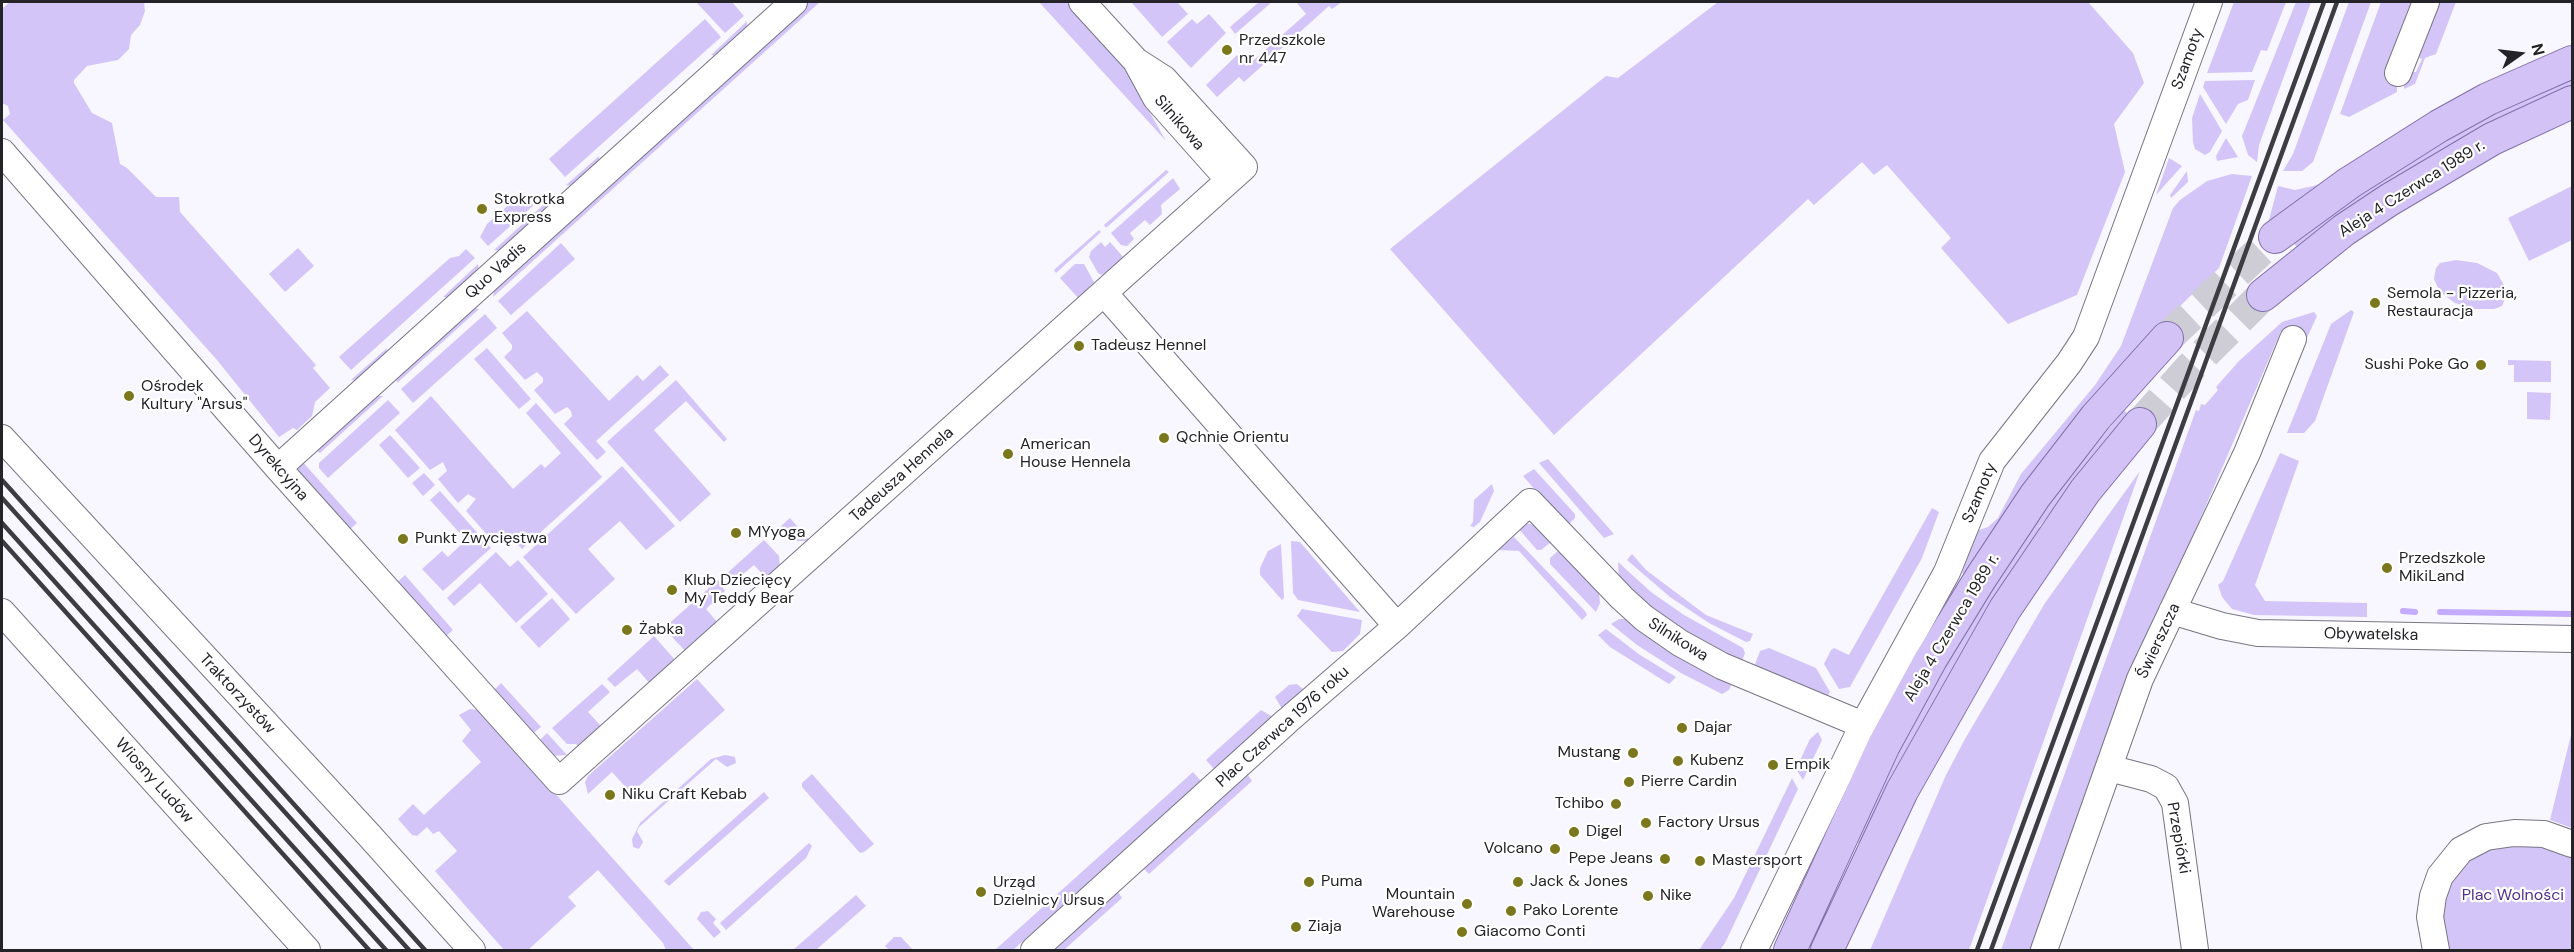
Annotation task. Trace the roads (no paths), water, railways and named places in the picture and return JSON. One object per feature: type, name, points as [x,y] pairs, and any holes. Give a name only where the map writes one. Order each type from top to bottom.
[{"type":"main road","points":[[2275,237],[2349,183],[2439,126],[2498,94],[2572,62]]},
{"type":"main road","name":"Aleja 4 Czerwca 1989 r.","points":[[2263,295],[2344,230],[2389,200],[2492,139],[2572,102]]},
{"type":"main road","name":"Aleja 4 Czerwca 1989 r.","points":[[1790,951],[1884,745],[1931,659],[1980,579],[2035,496],[2096,417],[2167,338]]},
{"type":"main road","points":[[1827,951],[1902,791],[1999,619],[2085,491],[2140,424]]},
{"type":"street","name":"Quo Vadis","points":[[278,468],[794,2]]},
{"type":"street","name":"Silnikowa","points":[[1082,2],[1136,61],[1143,79],[1156,98],[1236,174]]},
{"type":"street","name":"Szamoty","points":[[1754,951],[1863,725],[1947,572],[1992,461],[2070,363],[2086,337],[2209,2]]},
{"type":"street","points":[[2398,73],[2426,2]]},
{"type":"street","name":"Dyrekcyjna","points":[[2,152],[278,468],[559,781]]},
{"type":"street","name":"Tadeusza Hennela","points":[[559,781],[1236,174]]},
{"type":"street","points":[[1104,293],[1397,626]]},
{"type":"street","name":"Świerszcza","points":[[2044,951],[2140,679],[2247,453],[2293,339]]},
{"type":"street","name":"Traktorzystów","points":[[2,438],[368,834],[472,951]]},
{"type":"street","name":"Silnikowa","points":[[1530,502],[1592,568],[1644,618],[1706,658],[1863,725]]},
{"type":"street","name":"Plac Czerwca 1976 roku","points":[[1034,951],[1287,721],[1397,626],[1530,502]]},
{"type":"street","name":"Obywatelska","points":[[2172,611],[2222,626],[2258,633],[2572,639]]},
{"type":"street","name":"Wiosny Ludów","points":[[2,612],[307,951]]},
{"type":"street","name":"Przepiórki","points":[[2109,768],[2151,779],[2166,787],[2175,803],[2195,951]]},
{"type":"street","points":[[2436,951],[2430,917],[2433,896],[2440,876],[2462,850],[2486,837],[2514,833],[2544,834],[2572,844]]},
{"type":"waterway","points":[[2403,611],[2415,612]]},
{"type":"waterway","points":[[2440,612],[2572,614]]},
{"type":"tunnel","points":[[2167,338],[2275,237]]},
{"type":"tunnel","points":[[2140,424],[2191,367],[2263,295]]},
{"type":"railway","points":[[1977,950],[2324,2]]},
{"type":"railway","points":[[1991,950],[2337,2]]},
{"type":"railway","points":[[2,480],[425,950]]},
{"type":"railway","points":[[2,498],[409,950]]},
{"type":"railway","points":[[2,523],[386,950]]},
{"type":"railway","points":[[2,541],[369,950]]},
{"type":"place","name":"Przedszkole nr 447","points":[[1227,50]]},
{"type":"place","name":"Stokrotka Express","points":[[482,209]]},
{"type":"place","name":"Semola - Pizzeria, Restauracja","points":[[2375,303]]},
{"type":"place","name":"Tadeusz Hennel","points":[[1079,346]]},
{"type":"place","name":"Sushi Poke Go","points":[[2481,365]]},
{"type":"place","name":"Ośrodek Kultury \"Arsus\"","points":[[129,396]]},
{"type":"place","name":"Qchnie Orientu","points":[[1164,438]]},
{"type":"place","name":"American House Hennela","points":[[1008,454]]},
{"type":"place","name":"MYyoga","points":[[736,533]]},
{"type":"place","name":"Punkt Zwycięstwa","points":[[403,539]]},
{"type":"place","name":"Przedszkole MikiLand","points":[[2387,568]]},
{"type":"place","name":"Klub Dziecięcy My Teddy Bear","points":[[672,590]]},
{"type":"place","name":"Żabka","points":[[627,630]]},
{"type":"place","name":"Dajar","points":[[1682,728]]},
{"type":"place","name":"Mustang","points":[[1633,753]]},
{"type":"place","name":"Kubenz","points":[[1678,761]]},
{"type":"place","name":"Empik","points":[[1773,765]]},
{"type":"place","name":"Pierre Cardin","points":[[1629,782]]},
{"type":"place","name":"Niku Craft Kebab","points":[[610,795]]},
{"type":"place","name":"Tchibo","points":[[1616,804]]},
{"type":"place","name":"Factory Ursus","points":[[1646,823]]},
{"type":"place","name":"Digel","points":[[1574,832]]},
{"type":"place","name":"Volcano","points":[[1555,849]]},
{"type":"place","name":"Pepe Jeans","points":[[1665,859]]},
{"type":"place","name":"Mastersport","points":[[1700,861]]},
{"type":"place","name":"Puma","points":[[1309,882]]},
{"type":"place","name":"Jack & Jones","points":[[1518,882]]},
{"type":"place","name":"Urząd Dzielnicy Ursus","points":[[981,892]]},
{"type":"place","name":"Nike","points":[[1648,896]]},
{"type":"place","name":"Mountain Warehouse","points":[[1467,904]]},
{"type":"place","name":"Pako Lorente","points":[[1511,911]]},
{"type":"place","name":"Ziaja","points":[[1296,927]]},
{"type":"place","name":"Giacomo Conti","points":[[1462,932]]},
{"type":"park label","name":"Plac Wolności","points":[[2513,896]]}]
